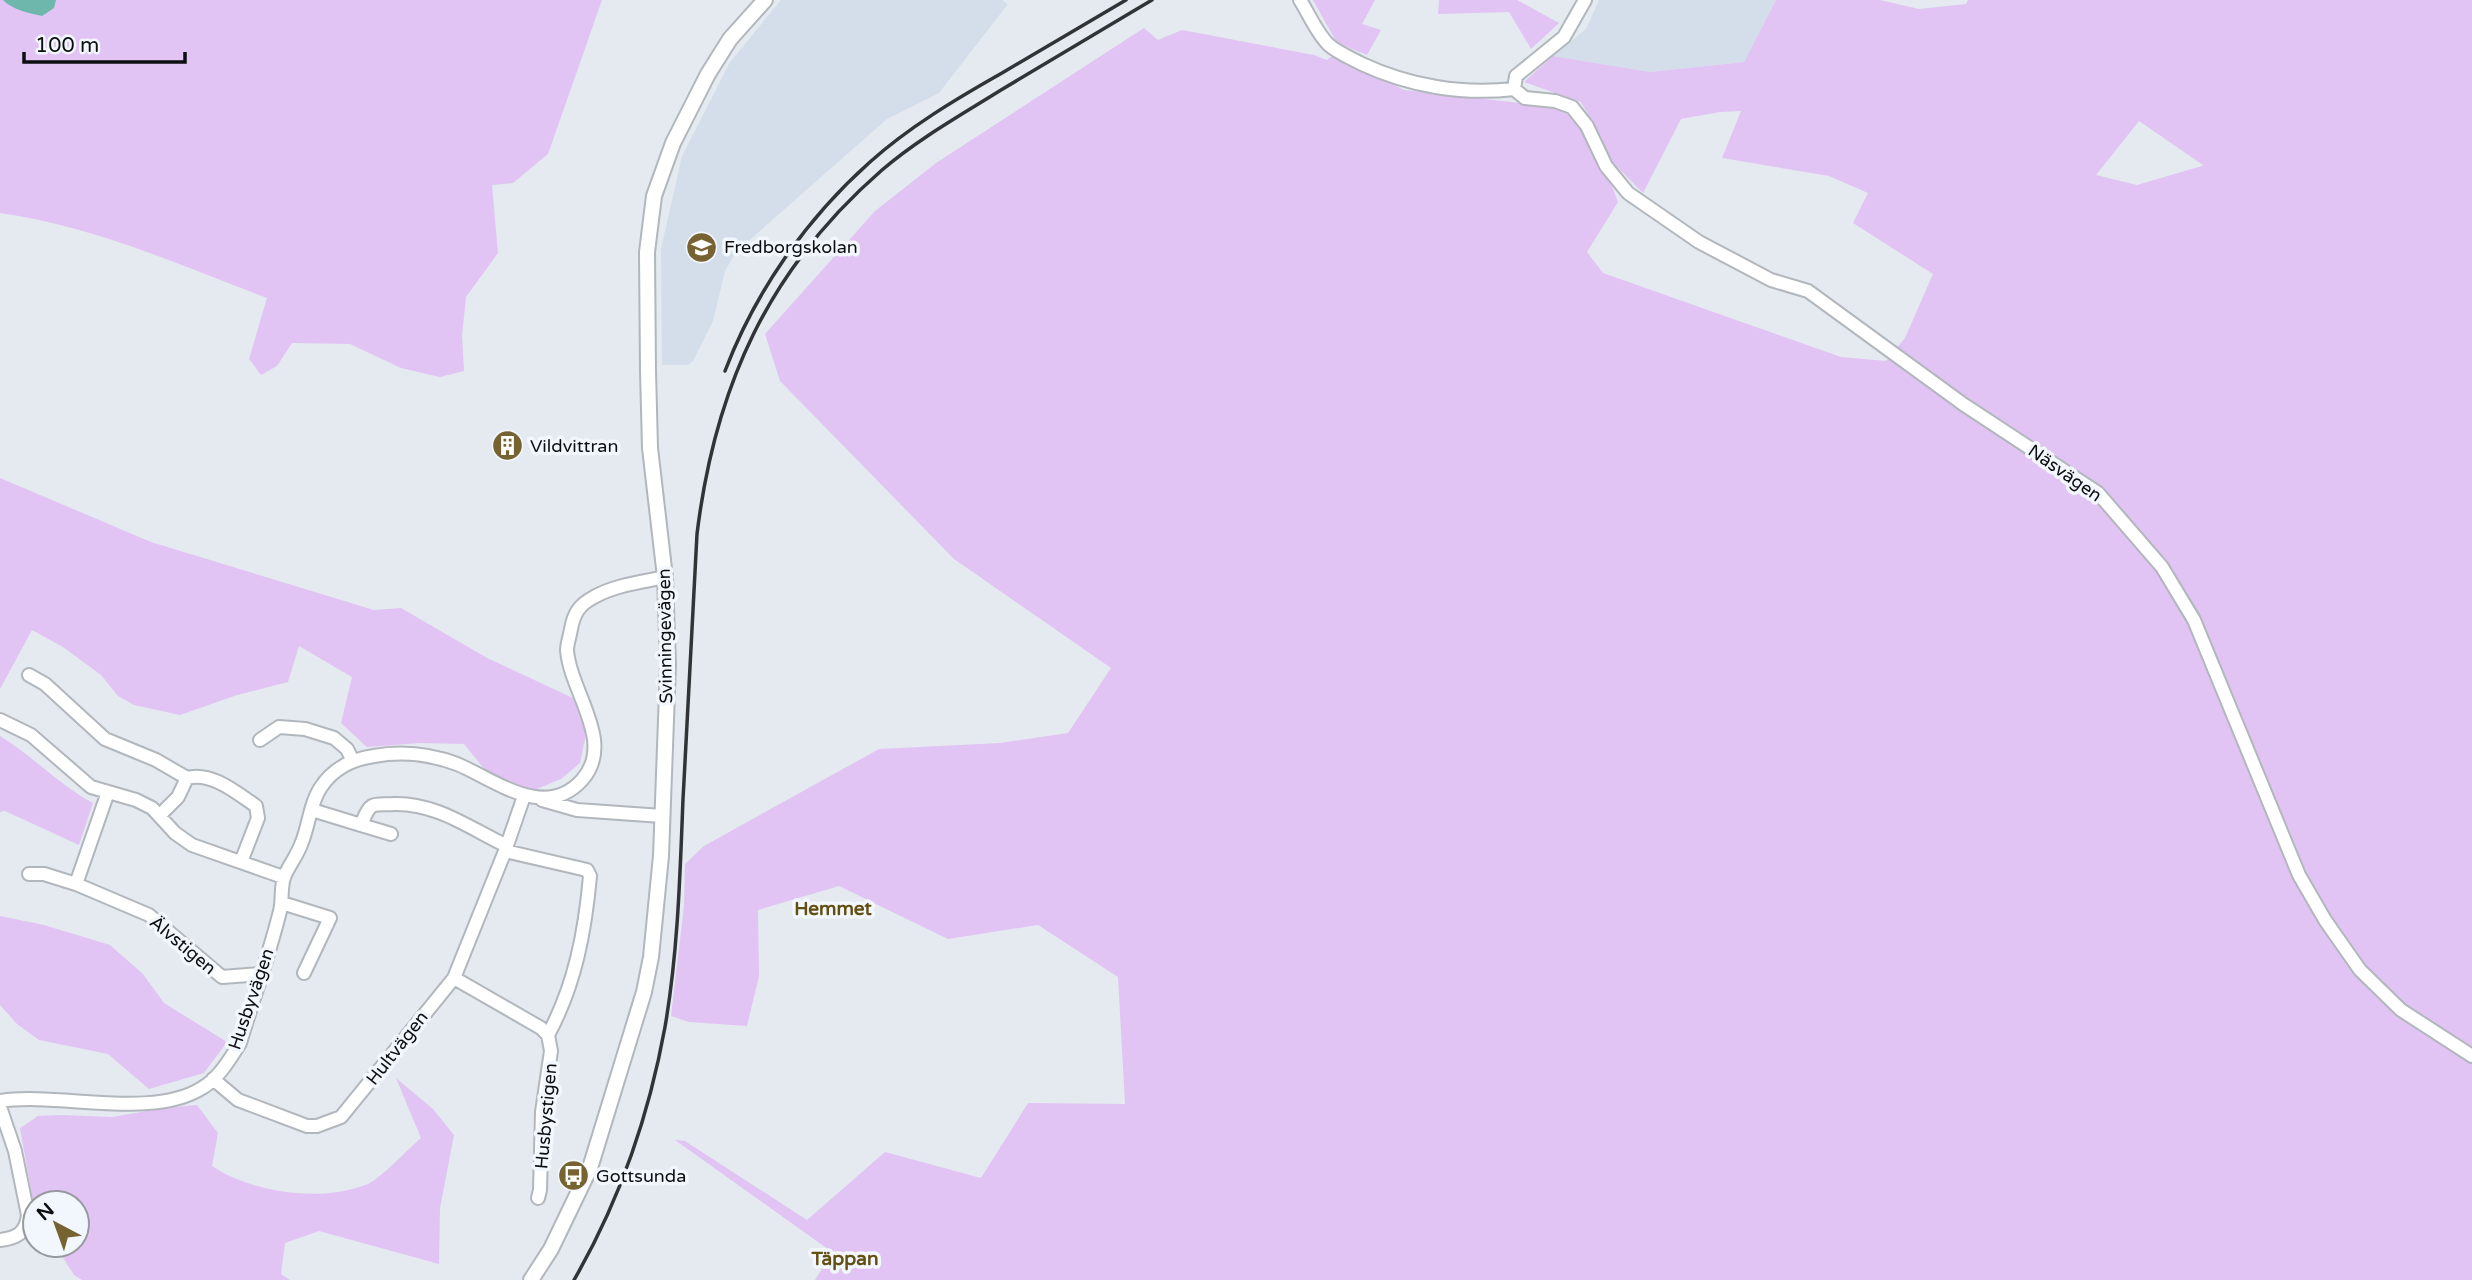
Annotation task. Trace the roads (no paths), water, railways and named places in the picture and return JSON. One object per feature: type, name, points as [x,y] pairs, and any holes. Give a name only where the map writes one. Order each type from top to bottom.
[{"type":"main road","name":"Svinningevägen","points":[[531,1280],[551,1249],[590,1168],[644,992],[652,957],[662,816],[668,665],[665,578],[650,435],[646,273],[651,208],[657,183],[673,143],[703,83],[730,39],[765,0]]},
{"type":"street","points":[[1300,0],[1328,44],[1347,56],[1384,74],[1423,86],[1489,92],[1514,89],[1516,76],[1564,37],[1585,0]]},
{"type":"street","name":"Näsvägen","points":[[1514,89],[1525,98],[1555,100],[1572,107],[1587,126],[1606,166],[1628,192],[1699,242],[1771,280],[1808,291],[1963,404],[2098,494],[2162,567],[2194,620],[2299,875],[2325,920],[2360,970],[2401,1010],[2472,1056]]},
{"type":"street","name":"Husbyvägen","points":[[0,1101],[41,1098],[149,1104],[171,1100],[201,1089],[213,1079],[240,1043],[282,903],[283,877],[293,864],[319,790],[327,779],[353,761],[384,754],[409,753],[456,764],[524,796],[538,799],[567,792],[589,771],[595,757],[592,727],[567,649],[577,609],[595,596],[629,585],[665,578]]},
{"type":"street","points":[[29,675],[44,684],[105,739],[156,760],[187,778],[204,777],[230,788],[256,806],[258,818],[241,862]]},
{"type":"street","points":[[0,720],[30,735],[91,787],[136,800],[160,815],[175,833],[192,845],[283,877]]},
{"type":"street","points":[[260,740],[279,727],[305,729],[334,738],[342,744],[353,761]]},
{"type":"street","points":[[160,815],[178,797],[187,778]]},
{"type":"street","points":[[76,884],[108,792]]},
{"type":"street","name":"Hultvägen","points":[[213,1079],[238,1100],[307,1126],[336,1120],[347,1111],[454,978],[506,849],[524,796]]},
{"type":"street","points":[[538,799],[577,810],[662,816]]},
{"type":"street","points":[[361,825],[371,807],[407,804],[440,811],[506,849]]},
{"type":"street","points":[[312,810],[391,834]]},
{"type":"street","name":"Husbystigen","points":[[506,849],[587,870],[590,876],[585,929],[576,967],[548,1035],[551,1051],[542,1112],[538,1198]]},
{"type":"street","name":"Älvstigen","points":[[29,874],[44,874],[76,884],[149,915],[222,977],[261,974]]},
{"type":"street","points":[[282,903],[330,918],[304,973]]},
{"type":"street","points":[[454,978],[541,1028],[548,1035]]},
{"type":"street","points":[[0,1107],[15,1151],[28,1216],[27,1226],[19,1235],[0,1240]]},
{"type":"railway","points":[[725,371],[751,313],[785,258],[825,208],[870,162],[950,103],[1126,0]]},
{"type":"railway","points":[[574,1280],[605,1220],[630,1157],[650,1093],[665,1027],[678,913],[697,534],[705,480],[717,429],[733,380],[778,290],[808,248],[842,208],[882,170],[955,118],[1152,0]]},
{"type":"place","name":"Fredborgskolan","points":[[701,247]]},
{"type":"place","name":"Vildvittran","points":[[507,446]]},
{"type":"place","name":"Gottsunda","points":[[573,1176]]},
{"type":"district","name":"Hemmet","points":[[833,909]]},
{"type":"district","name":"Täppan","points":[[845,1259]]}]
